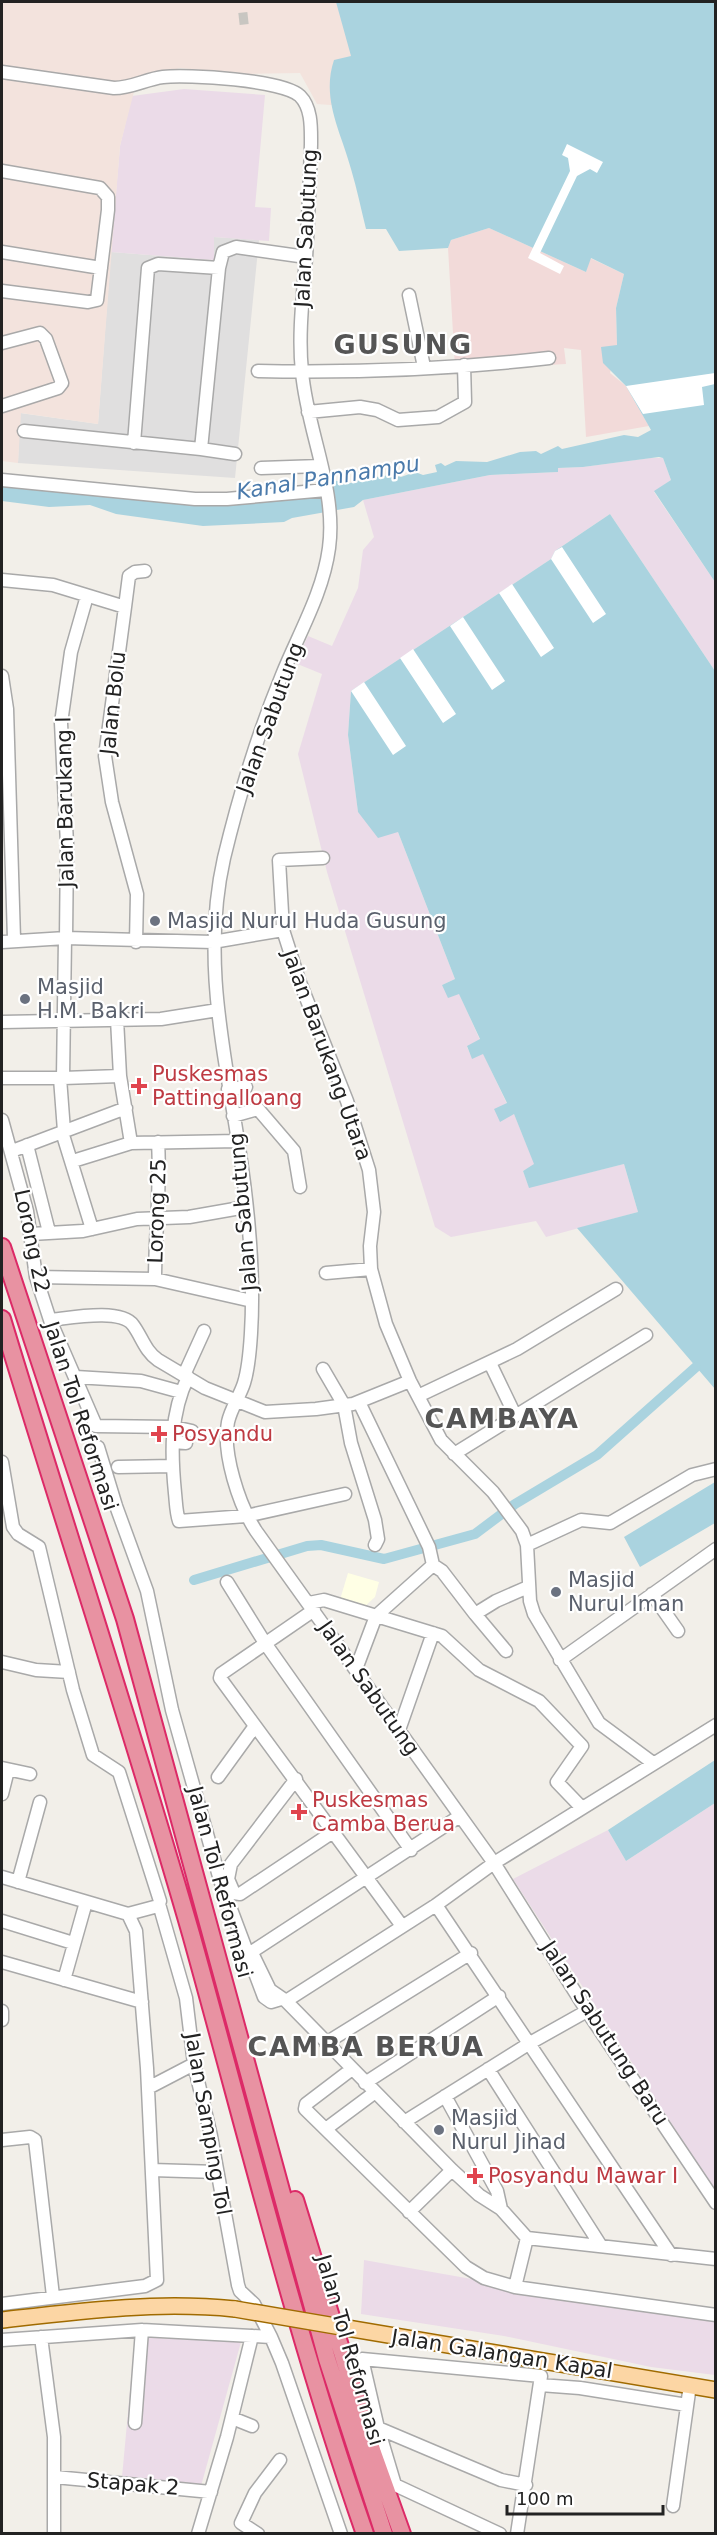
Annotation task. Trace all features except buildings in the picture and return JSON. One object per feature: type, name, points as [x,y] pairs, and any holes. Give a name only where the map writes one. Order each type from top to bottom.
[{"type":"highway","name":"Jalan Tol Reformasi","points":[[2,1246],[125,1619],[327,2359],[384,2534]]},
{"type":"highway","name":"Jalan Tol Reformasi","points":[[2,1319],[100,1628],[190,1933],[310,2365],[365,2534]]},
{"type":"highway","points":[[210,1930],[373,2452],[402,2534]]},
{"type":"main road","name":"Jalan Galangan Kapal","points":[[2,2320],[136,2305],[197,2305],[235,2309],[716,2390]]},
{"type":"street","name":"Jalan Sabutung","points":[[2,72],[114,88],[128,88],[161,77],[254,82],[283,87],[300,96],[311,120],[306,257],[301,320],[302,372],[308,412],[326,491],[329,547],[322,578],[282,674],[249,767],[224,860],[213,942],[218,1010],[246,1207],[252,1301],[247,1370],[229,1418],[228,1438],[234,1476],[246,1516],[494,1863]]},
{"type":"street","points":[[2,171],[93,185],[105,191],[108,197],[108,225],[98,297],[92,303],[2,291]]},
{"type":"street","points":[[201,449],[219,268],[223,252],[230,247],[306,257]]},
{"type":"street","points":[[2,252],[101,268]]},
{"type":"street","points":[[134,443],[147,268],[158,264],[219,268]]},
{"type":"street","points":[[409,295],[424,367]]},
{"type":"street","points":[[2,343],[40,333],[46,339],[62,383],[58,388],[2,406]]},
{"type":"street","points":[[258,371],[302,372],[424,367],[549,358]]},
{"type":"street","points":[[308,412],[360,407],[377,410],[398,420],[438,417],[465,402],[464,365]]},
{"type":"street","points":[[24,431],[235,454]]},
{"type":"street","points":[[261,468],[320,466]]},
{"type":"street","points":[[2,480],[195,499],[227,499],[326,491]]},
{"type":"street","name":"Jalan Bolu","points":[[136,942],[137,894],[112,802],[105,756],[129,576],[135,572],[145,571]]},
{"type":"street","points":[[2,580],[53,585],[125,608]]},
{"type":"street","name":"Jalan Barukang I","points":[[87,596],[71,652],[61,723],[67,844],[61,1078],[63,1131],[92,1229]]},
{"type":"street","points":[[2,676],[7,709],[4,788],[8,940],[65,938],[136,942],[213,942],[283,930]]},
{"type":"street","name":"Jalan Barukang Utara","points":[[323,858],[279,860],[283,930],[299,980],[347,1101],[369,1170],[374,1212],[370,1246],[371,1269],[386,1324],[431,1424],[454,1454],[508,1511],[527,1545],[528,1587],[534,1614],[560,1660],[599,1722],[653,1763]]},
{"type":"street","points":[[2,1022],[162,1019],[218,1010]]},
{"type":"street","points":[[117,1019],[120,1076],[131,1143]]},
{"type":"street","points":[[2,1078],[120,1076]]},
{"type":"street","points":[[228,1089],[246,1087]]},
{"type":"street","points":[[12,1151],[126,1108]]},
{"type":"street","points":[[233,1116],[258,1109],[294,1151],[300,1187]]},
{"type":"street","name":"Lorong 22","points":[[2,1120],[32,1234],[31,1251],[36,1277],[51,1320],[96,1426],[174,1427]]},
{"type":"street","points":[[73,1161],[131,1143],[238,1141]]},
{"type":"street","name":"Lorong 25","points":[[155,1279],[155,1219],[160,1174],[158,1142]]},
{"type":"street","points":[[27,1145],[49,1232]]},
{"type":"street","points":[[32,1234],[92,1229],[137,1219],[155,1219],[246,1207]]},
{"type":"street","points":[[326,1273],[371,1269]]},
{"type":"street","points":[[36,1277],[155,1279],[252,1301]]},
{"type":"street","points":[[418,1396],[490,1363],[555,1328],[616,1289]]},
{"type":"street","points":[[51,1320],[123,1317],[133,1325],[152,1355],[236,1402],[274,1412],[360,1402],[410,1381]]},
{"type":"street","points":[[204,1331],[183,1374],[174,1427],[179,1443],[173,1466],[178,1518],[188,1522],[246,1516],[345,1494]]},
{"type":"street","points":[[454,1454],[515,1415],[558,1392],[646,1335]]},
{"type":"street","points":[[490,1363],[515,1415]]},
{"type":"street","points":[[323,1369],[344,1405],[351,1443],[375,1520],[378,1539],[375,1545]]},
{"type":"street","points":[[76,1377],[141,1381],[181,1392]]},
{"type":"street","points":[[360,1402],[429,1547],[433,1565],[442,1571],[506,1651]]},
{"type":"street","points":[[174,1427],[192,1431]]},
{"type":"street","points":[[98,1447],[116,1506],[147,1591],[172,1710],[220,1880],[264,1997],[271,2002],[283,2000],[436,1905],[494,1863],[716,1725]]},
{"type":"street","name":"Jalan Samping Tol","points":[[2,1462],[13,1527],[18,1534],[39,1546],[69,1671],[93,1755],[119,1772],[186,1998],[194,2064],[240,2291],[251,2300],[282,2363],[341,2534]]},
{"type":"street","points":[[118,1467],[173,1466]]},
{"type":"street","points":[[527,1545],[581,1520],[610,1523],[692,1475],[716,1469]]},
{"type":"street","points":[[560,1660],[716,1549]]},
{"type":"street","points":[[356,1669],[376,1616],[433,1565]]},
{"type":"street","points":[[227,1582],[265,1643],[411,1850]]},
{"type":"street","points":[[476,1614],[496,1601],[528,1587]]},
{"type":"street","points":[[652,1594],[678,1631]]},
{"type":"street","points":[[402,1926],[220,1676],[312,1607],[324,1600],[433,1632],[452,1644],[479,1670],[539,1701],[581,1745],[557,1782],[582,1808]]},
{"type":"street","points":[[399,1731],[433,1632]]},
{"type":"street","points":[[2,1662],[36,1670],[69,1671]]},
{"type":"street","points":[[218,1777],[255,1726]]},
{"type":"street","points":[[2,1794],[5,1769],[30,1774]]},
{"type":"street","points":[[296,1779],[231,1864],[228,1879],[234,1893],[240,1894],[333,1832]]},
{"type":"street","points":[[18,1882],[40,1802]]},
{"type":"street","points":[[460,1816],[253,1951],[270,1990],[283,2000],[452,2170],[478,2195],[501,2209],[527,2238],[716,2259]]},
{"type":"street","name":"Jalan Sabutung Baru","points":[[494,1863],[587,2011],[716,2203]]},
{"type":"street","points":[[2,1877],[128,1914],[159,1904]]},
{"type":"street","points":[[64,1980],[86,1902]]},
{"type":"street","points":[[436,1905],[471,1953],[671,2255]]},
{"type":"street","points":[[2,2304],[145,2286],[157,2280],[142,2002],[136,1930],[128,1914]]},
{"type":"street","points":[[2,1922],[74,1943]]},
{"type":"street","points":[[326,2043],[471,1953]]},
{"type":"street","points":[[2,1962],[142,2002]]},
{"type":"street","points":[[365,2083],[499,1996]]},
{"type":"street","points":[[2,2011],[2,2020]]},
{"type":"street","points":[[404,2122],[530,2043],[587,2011]]},
{"type":"street","points":[[148,2088],[194,2064]]},
{"type":"street","points":[[352,2069],[306,2103],[305,2109],[466,2267],[484,2278],[515,2287],[716,2315]]},
{"type":"street","points":[[488,2069],[601,2246]]},
{"type":"street","points":[[332,2125],[375,2093]]},
{"type":"street","points":[[445,2096],[493,2183],[501,2209]]},
{"type":"street","points":[[2,2140],[30,2137],[35,2140],[53,2296]]},
{"type":"street","points":[[152,2170],[217,2172]]},
{"type":"street","points":[[409,2212],[452,2170]]},
{"type":"street","points":[[515,2287],[527,2238]]},
{"type":"street","points":[[2,2340],[142,2330],[271,2337]]},
{"type":"street","points":[[135,2423],[142,2330]]},
{"type":"street","points":[[198,2534],[232,2418],[252,2336]]},
{"type":"street","points":[[41,2337],[54,2437],[54,2534]]},
{"type":"street","points":[[500,2534],[395,2485],[378,2428],[362,2359],[541,2376],[517,2534]]},
{"type":"street","points":[[540,2385],[580,2388],[687,2405]]},
{"type":"street","points":[[673,2506],[690,2385]]},
{"type":"street","points":[[232,2418],[252,2426]]},
{"type":"street","points":[[378,2428],[501,2480],[526,2485]]},
{"type":"street","points":[[258,2534],[241,2523],[255,2493],[266,2482],[280,2460]]},
{"type":"street","name":"Stapak 2","points":[[54,2476],[211,2492]]},
{"type":"shaded area","points":[[2,2],[715,2],[715,53],[330,105],[317,104],[300,73],[246,74],[180,68],[137,80],[120,146],[98,424],[21,413],[18,463],[2,461]]},
{"type":"shaded area","points":[[184,89],[265,95],[255,207],[271,208],[269,241],[214,237],[214,260],[111,252],[120,146],[132,96]]},
{"type":"shaded area","points":[[489,228],[586,272],[590,258],[624,274],[616,308],[617,346],[610,373],[626,386],[649,426],[586,437],[581,350],[564,348],[566,364],[495,368],[455,367],[448,248],[451,240]]},
{"type":"shaded area","points":[[214,237],[259,240],[235,478],[18,463],[20,413],[98,424],[111,252],[213,260]]},
{"type":"shaded area","points":[[663,458],[671,480],[654,492],[715,582],[715,671],[610,514],[555,551],[551,559],[351,691],[348,735],[358,812],[398,832],[455,979],[442,985],[459,993],[480,1040],[467,1047],[472,1058],[483,1053],[507,1104],[494,1110],[514,1114],[535,1165],[523,1171],[529,1187],[624,1164],[638,1212],[546,1237],[536,1221],[451,1237],[435,1227],[327,872],[298,754],[322,674],[295,663],[308,636],[332,646],[358,588],[363,550],[374,537],[363,500],[490,475],[558,472],[558,468]]},
{"type":"shaded area","points":[[348,1573],[379,1582],[375,1597],[362,1609],[339,1603]]},
{"type":"shaded area","points":[[715,1803],[715,2191],[513,1879],[608,1830],[626,1861]]},
{"type":"shaded area","points":[[364,2260],[512,2286],[715,2316],[715,2375],[651,2367],[504,2336],[361,2314]]},
{"type":"shaded area","points":[[135,2337],[241,2342],[201,2486],[122,2477]]},
{"type":"water","points":[[336,2],[715,2],[715,582],[654,491],[671,480],[663,458],[659,457],[558,468],[558,472],[490,475],[363,500],[354,507],[292,518],[284,522],[203,526],[116,514],[90,505],[49,507],[2,501],[2,483],[188,502],[328,487],[332,481],[351,483],[364,477],[381,477],[391,472],[401,477],[415,472],[423,475],[437,472],[435,465],[441,463],[445,466],[456,461],[487,462],[520,452],[536,451],[541,454],[558,446],[562,449],[624,435],[638,437],[651,430],[626,386],[603,363],[601,347],[617,345],[616,308],[624,274],[591,258],[586,272],[489,228],[451,240],[448,248],[399,251],[386,229],[366,229],[331,102],[331,74],[334,60],[351,56]]},
{"type":"water","points":[[610,514],[715,671],[715,1389],[577,1228],[638,1212],[624,1164],[529,1188],[523,1171],[534,1164],[514,1114],[500,1122],[494,1109],[507,1103],[483,1054],[472,1059],[467,1046],[480,1039],[459,994],[448,998],[442,985],[455,979],[398,832],[378,838],[358,812],[348,735],[351,691],[551,559],[555,551]]},
{"type":"water","points":[[715,1482],[715,1523],[640,1567],[624,1537]]},
{"type":"water","points":[[715,1760],[715,1803],[626,1861],[608,1830]]},
{"type":"pier","points":[[567,144],[603,162],[597,173],[590,169],[577,176],[540,253],[564,266],[560,274],[528,258],[570,171],[568,158],[562,155]]},
{"type":"pier","points":[[715,373],[715,384],[702,387],[704,405],[643,414],[626,386]]},
{"type":"pier","points":[[562,547],[606,614],[593,623],[551,559],[555,551]]},
{"type":"pier","points":[[512,584],[554,648],[541,657],[499,593]]},
{"type":"pier","points":[[463,617],[505,681],[492,690],[450,626]]},
{"type":"pier","points":[[413,649],[456,714],[443,723],[400,658]]},
{"type":"pier","points":[[364,682],[406,746],[393,755],[351,691]]},
{"type":"waterway","points":[[194,1580],[307,1546],[321,1545],[384,1559],[475,1534],[515,1504],[597,1455],[696,1367]]},
{"type":"tunnel","points":[[239,19],[248,18]]},
{"type":"place","name":"Masjid Nurul Huda Gusung","points":[[155,921]]},
{"type":"place","name":"Masjid H.M. Bakri","points":[[25,999]]},
{"type":"place","name":"Puskesmas Pattingalloang","points":[[139,1086]]},
{"type":"place","name":"Posyandu","points":[[159,1434]]},
{"type":"place","name":"Masjid Nurul Iman","points":[[556,1592]]},
{"type":"place","name":"Puskesmas Camba Berua","points":[[299,1812]]},
{"type":"place","name":"Masjid Nurul Jihad","points":[[439,2130]]},
{"type":"place","name":"Posyandu Mawar I","points":[[475,2176]]},
{"type":"district","name":"GUSUNG","points":[[403,345]]},
{"type":"district","name":"CAMBAYA","points":[[502,1419]]},
{"type":"district","name":"CAMBA BERUA","points":[[366,2047]]},
{"type":"water label","name":"Kanal Pannampu","points":[[328,477]]}]
